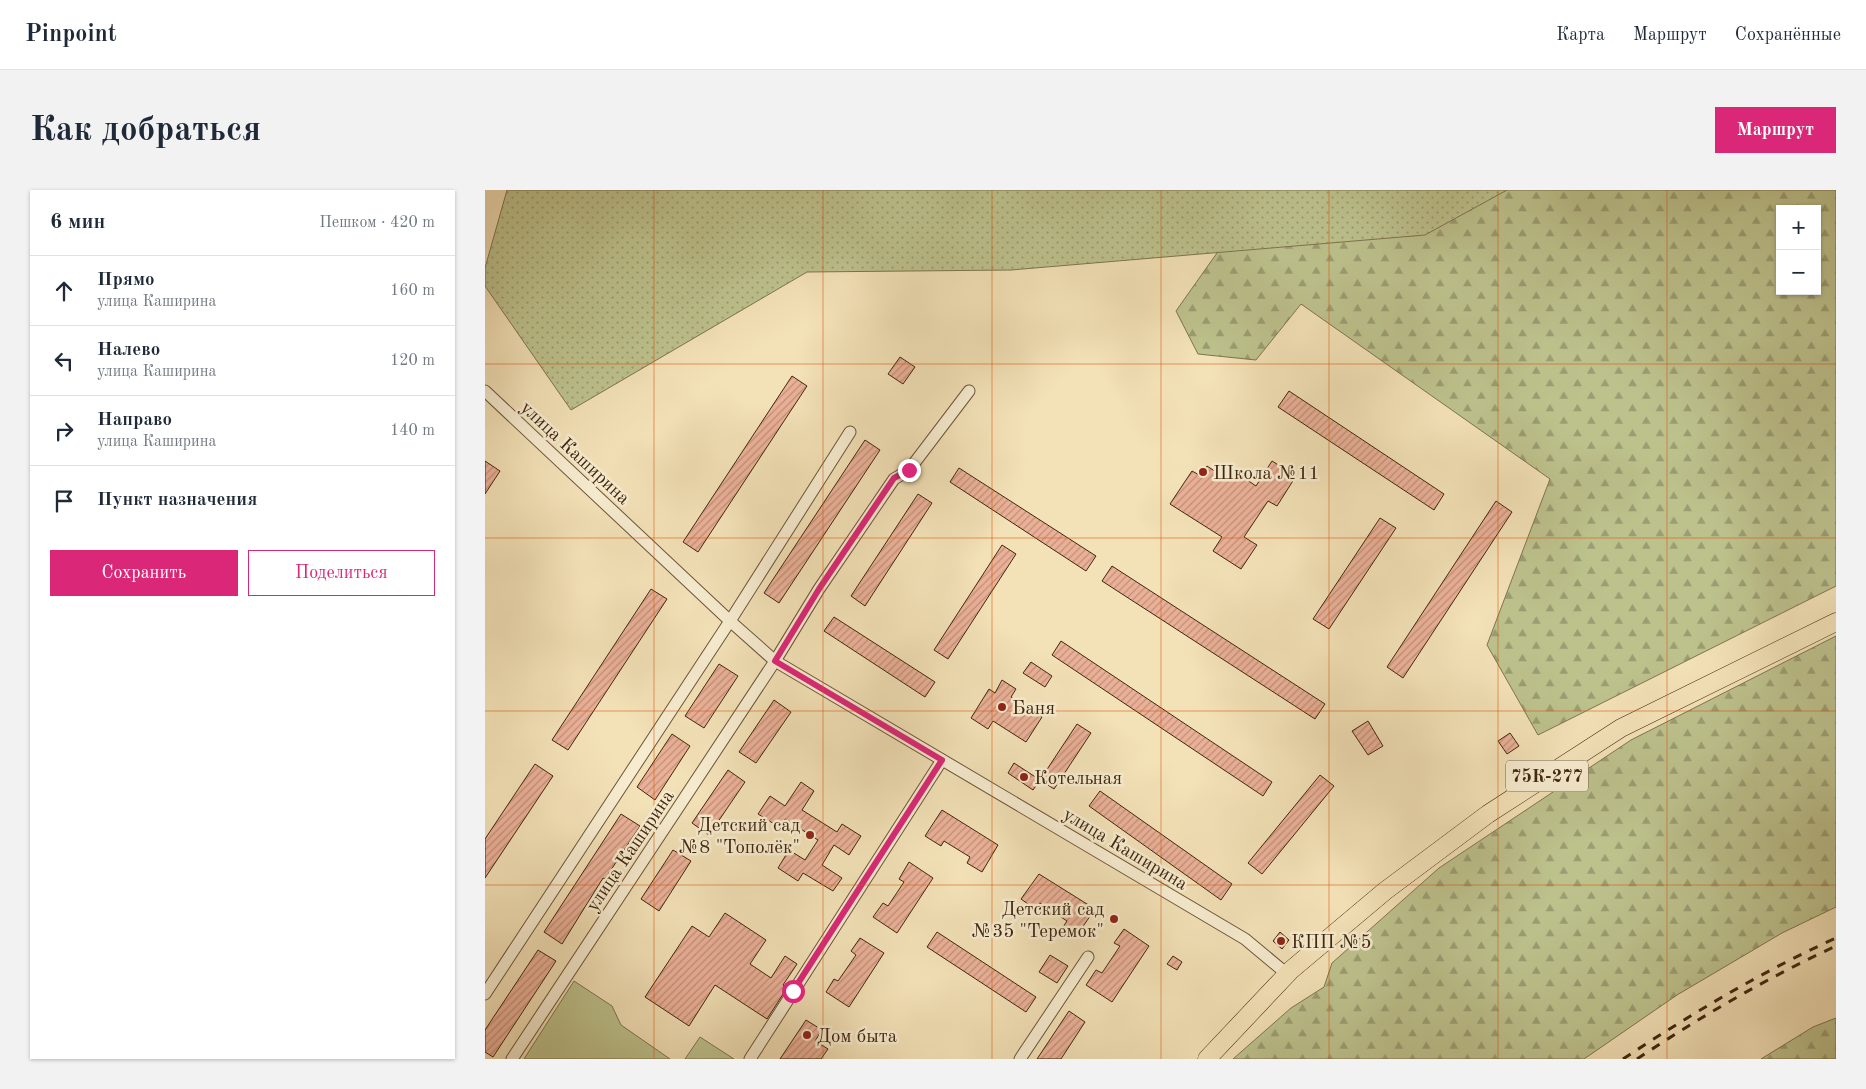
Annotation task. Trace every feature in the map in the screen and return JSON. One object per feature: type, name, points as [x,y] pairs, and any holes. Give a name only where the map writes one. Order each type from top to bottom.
[{"type":"main road","name":"75К-277","points":[[1207,1059],[1287,974],[1385,891],[1488,814],[1621,728],[1836,622]]},
{"type":"street","name":"улица Каширина","points":[[485,391],[775,661],[1245,939],[1287,974]]},
{"type":"street","name":"улица Каширина","points":[[512,1059],[775,661],[819,589],[894,478],[909,470],[969,391]]},
{"type":"street","points":[[485,994],[730,621],[850,432]]},
{"type":"street","points":[[750,1059],[942,760]]},
{"type":"street","points":[[1020,1059],[1088,957]]},
{"type":"green space","points":[[507,190],[1507,190],[1425,235],[1011,270],[807,272],[571,410],[485,286],[485,268]]},
{"type":"green space","points":[[1329,190],[1836,190],[1836,586],[1538,735],[1487,645],[1550,479],[1301,304],[1256,360],[1198,354],[1176,311],[1241,219]]},
{"type":"green space","points":[[1836,636],[1836,907],[1782,933],[1677,995],[1584,1059],[1233,1059],[1291,1008],[1324,987],[1332,963],[1439,868],[1631,740]]},
{"type":"green space","points":[[574,981],[612,1006],[621,1025],[670,1059],[524,1059]]},
{"type":"green space","points":[[1836,1018],[1836,1059],[1761,1059],[1813,1027]]},
{"type":"green space","points":[[700,1037],[734,1059],[685,1059]]},
{"type":"building","points":[[900,357],[915,367],[903,384],[888,374]]},
{"type":"building","points":[[792,376],[807,386],[698,552],[683,542]]},
{"type":"building","points":[[1289,391],[1444,494],[1434,510],[1278,407]]},
{"type":"building","points":[[865,440],[880,450],[779,603],[764,593]]},
{"type":"building","points":[[485,461],[500,471],[485,494]]},
{"type":"building","points":[[1272,461],[1296,476],[1277,506],[1268,501],[1244,537],[1257,545],[1241,569],[1213,551],[1222,537],[1170,504],[1192,471],[1201,476],[1207,466],[1216,472],[1222,463],[1256,486]]},
{"type":"building","points":[[959,468],[1096,556],[1086,571],[950,482]]},
{"type":"building","points":[[918,494],[932,503],[865,606],[851,596]]},
{"type":"building","points":[[1496,501],[1512,512],[1403,678],[1387,667]]},
{"type":"building","points":[[1380,518],[1396,528],[1329,629],[1313,619]]},
{"type":"building","points":[[1002,545],[1016,554],[948,659],[934,650]]},
{"type":"building","points":[[1112,566],[1325,704],[1315,719],[1102,581]]},
{"type":"building","points":[[651,589],[667,599],[568,750],[552,740]]},
{"type":"building","points":[[834,617],[935,682],[925,697],[824,631]]},
{"type":"building","points":[[1061,641],[1272,782],[1263,796],[1052,655]]},
{"type":"building","points":[[1031,662],[1052,676],[1045,687],[1023,673]]},
{"type":"building","points":[[719,664],[738,676],[704,728],[685,716]]},
{"type":"building","name":"Баня","points":[[1002,680],[1016,689],[1011,697],[1042,717],[1026,742],[993,721],[988,729],[971,718],[989,689],[995,693]]},
{"type":"building","points":[[774,700],[791,712],[756,763],[739,752]]},
{"type":"building","points":[[1368,721],[1383,746],[1368,755],[1352,731]]},
{"type":"building","points":[[1077,724],[1091,733],[1054,789],[1040,780]]},
{"type":"building","points":[[1510,733],[1519,746],[1507,754],[1498,741]]},
{"type":"building","points":[[672,734],[690,746],[655,800],[637,787]]},
{"type":"building","name":"Котельная","points":[[1014,763],[1040,780],[1033,790],[1008,773]]},
{"type":"building","points":[[535,764],[553,776],[485,878],[485,839]]},
{"type":"building","points":[[728,770],[745,782],[709,835],[692,823]]},
{"type":"building","points":[[1320,775],[1334,786],[1262,874],[1248,863]]},
{"type":"building","points":[[801,782],[814,791],[802,810],[837,832],[842,824],[861,836],[849,855],[834,845],[822,865],[842,878],[833,891],[803,873],[798,881],[778,868],[789,850],[805,860],[818,840],[785,819],[779,827],[758,814],[770,796],[785,806]]},
{"type":"building","points":[[1100,791],[1232,884],[1221,900],[1089,806]]},
{"type":"building","points":[[942,810],[998,845],[982,872],[967,863],[970,857],[944,841],[941,846],[925,836]]},
{"type":"building","points":[[621,814],[640,826],[605,879],[603,878],[562,944],[544,932]]},
{"type":"building","points":[[673,850],[691,861],[659,911],[641,899]]},
{"type":"building","points":[[909,862],[933,878],[897,933],[873,917],[883,903],[888,906],[904,882],[899,879]]},
{"type":"building","points":[[1039,874],[1095,909],[1077,935],[1063,927],[1067,921],[1040,903],[1035,909],[1021,899]]},
{"type":"building","points":[[725,913],[766,940],[750,964],[771,978],[785,956],[797,964],[783,985],[787,988],[767,1019],[715,985],[689,1026],[645,997],[692,926],[709,937]]},
{"type":"building","points":[[1124,929],[1149,946],[1112,1002],[1086,985],[1096,970],[1102,973],[1120,946],[1114,943]]},
{"type":"building","points":[[937,932],[1036,997],[1026,1012],[927,947]]},
{"type":"building","name":"КПП №5","points":[[1280,932],[1289,940],[1282,949],[1273,941]]},
{"type":"building","points":[[860,938],[884,953],[849,1007],[826,992],[834,979],[838,981],[856,955],[851,951]]},
{"type":"building","points":[[538,950],[556,961],[493,1057],[485,1052],[485,1030]]},
{"type":"building","points":[[1050,955],[1068,966],[1057,983],[1039,972]]},
{"type":"building","points":[[1173,956],[1182,962],[1177,970],[1167,964]]},
{"type":"building","points":[[1069,1011],[1085,1022],[1061,1059],[1037,1059]]},
{"type":"building","name":"Дом быта","points":[[806,1020],[822,1030],[815,1041],[828,1049],[821,1059],[780,1059]]},
{"type":"railway","points":[[1623,1059],[1727,994],[1836,938]]},
{"type":"railway","points":[[1637,1059],[1734,999],[1836,946]]},
{"type":"place","name":"Школа №11","points":[[1203,472]]},
{"type":"place","name":"Баня","points":[[1002,707]]},
{"type":"place","name":"Котельная","points":[[1024,777]]},
{"type":"place","name":"Детский сад №8 \"Тополёк\"","points":[[810,835]]},
{"type":"place","name":"Детский сад №35 \"Теремок\"","points":[[1114,919]]},
{"type":"place","name":"КПП №5","points":[[1281,941]]},
{"type":"place","name":"Дом быта","points":[[807,1035]]},
{"type":"route","points":[[793,991],[942,760],[775,661],[819,589],[894,478],[909,470]]}]
